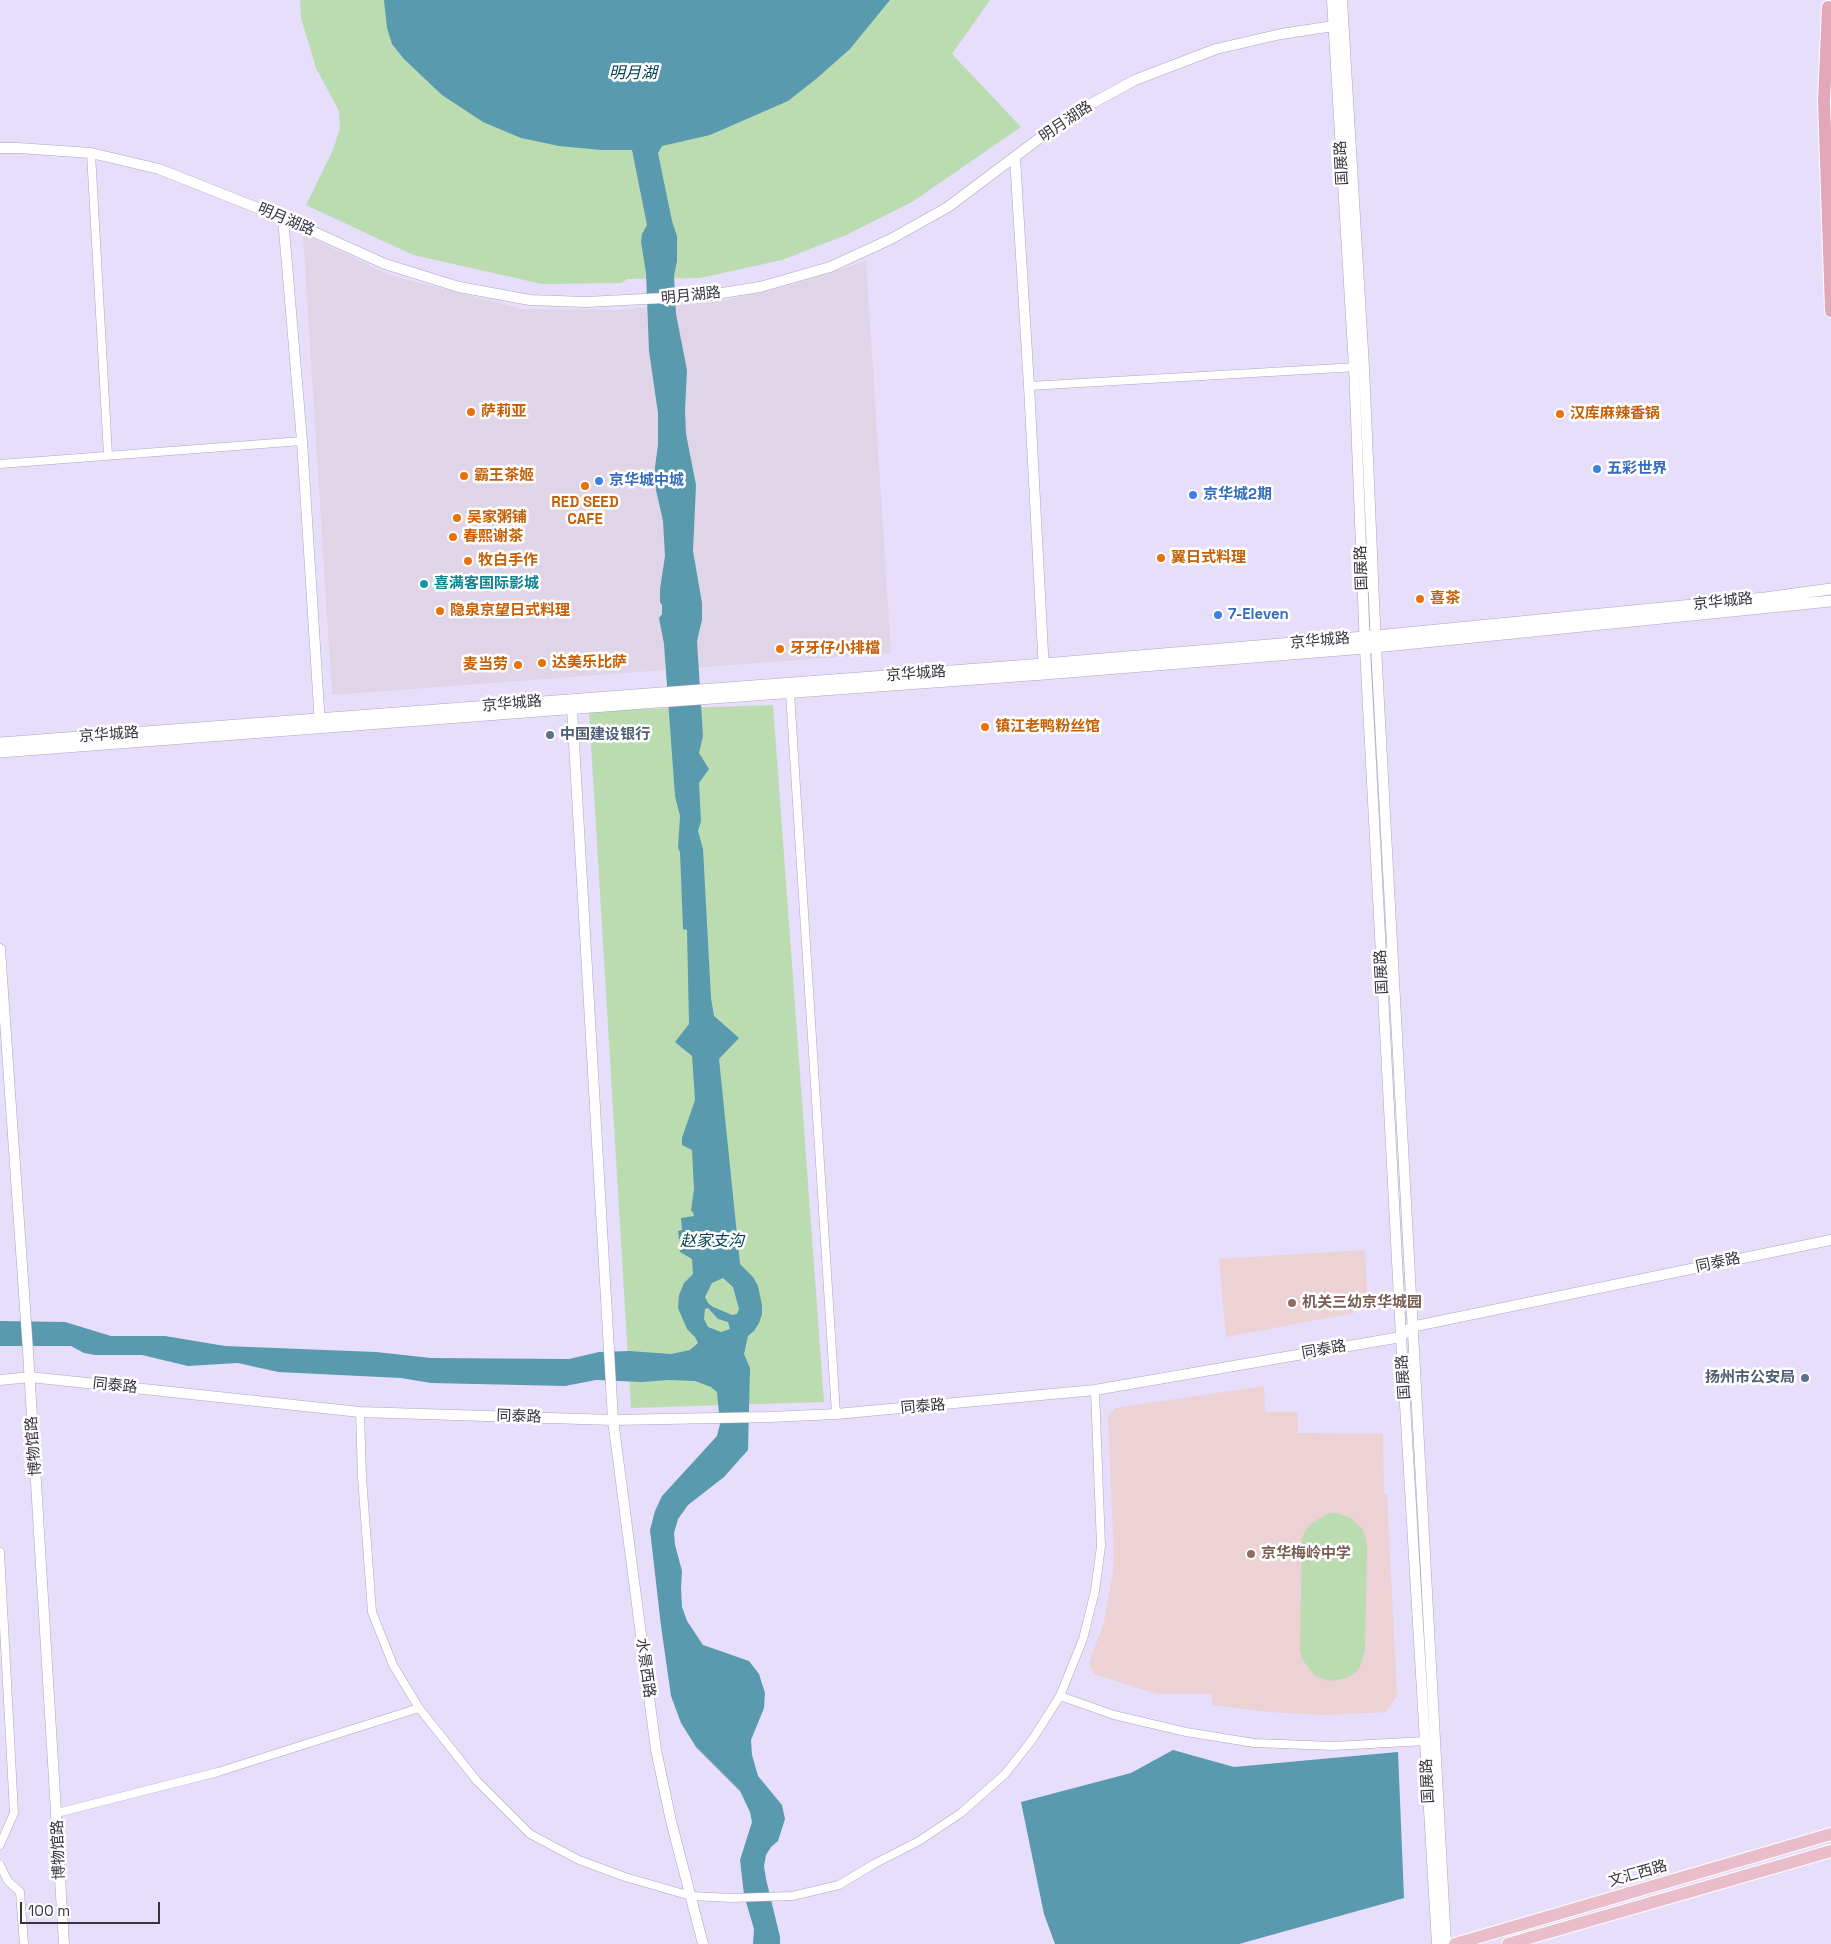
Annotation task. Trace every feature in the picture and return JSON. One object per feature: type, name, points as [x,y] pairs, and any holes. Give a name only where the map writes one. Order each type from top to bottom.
[{"type":"highway","points":[[1827,3],[1824,101],[1831,311]]},
{"type":"main road","points":[[1827,3],[1831,70]]},
{"type":"main road","name":"京华城路","points":[[1370,642],[1831,589]]},
{"type":"main road","name":"京华城路","points":[[0,752],[643,698],[1044,669],[1831,601]]},
{"type":"main road","name":"京华城路","points":[[717,693],[790,693],[1044,669]]},
{"type":"main road","name":"京华城路","points":[[0,743],[572,708],[643,698]]},
{"type":"main road","name":"文汇西路","points":[[1455,1944],[1831,1834]]},
{"type":"main road","name":"文汇西路","points":[[1508,1944],[1831,1851]]},
{"type":"street","name":"国展路","points":[[1332,0],[1338,26],[1359,367],[1401,1337],[1437,1944]]},
{"type":"street","name":"国展路","points":[[1338,26],[1342,0]]},
{"type":"street","name":"明月湖路","points":[[0,148],[92,153],[159,169],[284,218],[385,264],[459,287],[530,300],[586,302],[703,296],[760,287],[830,267],[891,239],[948,207],[1069,116],[1135,80],[1216,48],[1281,34],[1338,26]]},
{"type":"street","points":[[92,153],[108,455]]},
{"type":"street","points":[[1015,158],[1030,386],[1044,669]]},
{"type":"street","points":[[284,218],[302,441],[320,724]]},
{"type":"street","points":[[1030,386],[1359,367]]},
{"type":"street","points":[[0,464],[302,441]]},
{"type":"street","name":"国展路","points":[[1370,642],[1446,1944]]},
{"type":"street","points":[[790,693],[836,1414]]},
{"type":"street","name":"水景西路","points":[[572,708],[613,1420],[656,1750],[671,1821],[703,1944]]},
{"type":"street","name":"博物馆路","points":[[0,949],[26,1313],[64,1944]]},
{"type":"street","name":"同泰路","points":[[1411,1327],[1831,1240]]},
{"type":"street","points":[[1401,1337],[1411,1327]]},
{"type":"street","name":"同泰路","points":[[0,1380],[30,1377],[360,1412],[613,1420],[770,1417],[836,1414],[1095,1390],[1401,1337]]},
{"type":"street","points":[[360,1412],[362,1476],[372,1612],[393,1665],[420,1708],[477,1781],[530,1834],[579,1860],[625,1877],[691,1896],[752,1898],[792,1896],[839,1885],[874,1864],[919,1841],[962,1813],[1005,1774],[1032,1740],[1060,1696],[1083,1639],[1095,1590],[1101,1546],[1095,1390]]},
{"type":"street","points":[[0,1552],[14,1813],[0,1845]]},
{"type":"street","points":[[1060,1696],[1114,1715],[1186,1732],[1254,1743],[1333,1746],[1426,1741]]},
{"type":"street","points":[[57,1813],[218,1772],[420,1708]]},
{"type":"street","points":[[0,1865],[8,1881],[20,1892],[24,1944]]},
{"type":"shaded area","name":"京华城中城","points":[[303,234],[392,276],[523,309],[618,310],[716,302],[781,288],[866,261],[891,653],[332,695]]},
{"type":"shaded area","name":"机关三幼京华城园","points":[[1365,1250],[1367,1292],[1354,1313],[1226,1337],[1219,1259]]},
{"type":"shaded area","name":"京华梅岭中学","points":[[1264,1386],[1265,1412],[1297,1412],[1298,1433],[1383,1434],[1384,1493],[1387,1494],[1397,1696],[1386,1712],[1324,1715],[1270,1712],[1212,1705],[1212,1694],[1157,1694],[1094,1674],[1089,1663],[1104,1622],[1113,1572],[1108,1416],[1115,1408]]},
{"type":"green space","points":[[300,0],[990,0],[952,54],[1021,127],[912,202],[846,235],[782,260],[700,278],[627,279],[622,283],[542,284],[413,255],[306,205],[333,150],[340,128],[339,111],[316,68],[301,18]]},
{"type":"green space","points":[[773,705],[824,1402],[631,1408],[589,711]]},
{"type":"green space","points":[[1336,1513],[1351,1518],[1365,1535],[1367,1547],[1365,1650],[1360,1667],[1355,1673],[1347,1678],[1330,1681],[1315,1676],[1302,1659],[1300,1650],[1302,1539],[1312,1523],[1327,1514]]},
{"type":"water","points":[[384,0],[890,0],[850,49],[788,101],[710,135],[662,146],[658,153],[672,221],[677,236],[677,261],[674,276],[676,314],[687,370],[686,434],[696,485],[693,551],[702,603],[702,620],[697,641],[703,736],[699,753],[709,769],[699,783],[701,821],[698,831],[703,849],[711,998],[714,1016],[739,1038],[719,1059],[740,1264],[753,1277],[758,1286],[762,1305],[759,1323],[748,1336],[744,1354],[750,1368],[748,1450],[724,1477],[688,1505],[678,1519],[674,1533],[682,1571],[682,1607],[687,1621],[703,1645],[749,1661],[759,1674],[765,1693],[764,1708],[751,1740],[752,1755],[758,1776],[782,1805],[785,1819],[778,1841],[766,1855],[764,1866],[780,1944],[753,1944],[754,1929],[744,1895],[740,1860],[752,1822],[750,1812],[740,1791],[696,1747],[681,1723],[671,1696],[661,1626],[650,1530],[655,1511],[662,1496],[717,1436],[720,1424],[717,1392],[711,1387],[695,1381],[668,1380],[642,1382],[596,1380],[565,1386],[431,1383],[401,1378],[278,1372],[238,1363],[188,1366],[142,1355],[95,1355],[84,1353],[71,1346],[0,1346],[0,1321],[65,1322],[111,1336],[165,1336],[225,1346],[376,1352],[431,1358],[569,1359],[599,1352],[629,1351],[671,1354],[690,1350],[698,1343],[687,1329],[678,1308],[679,1295],[684,1283],[693,1274],[692,1259],[680,1252],[679,1243],[686,1242],[686,1239],[679,1239],[678,1231],[682,1230],[681,1218],[694,1216],[691,1211],[694,1189],[692,1150],[682,1145],[682,1138],[695,1100],[692,1056],[675,1042],[689,1024],[687,930],[683,929],[680,852],[678,848],[680,816],[675,796],[664,644],[659,618],[662,614],[660,589],[665,556],[663,521],[656,490],[655,467],[658,445],[658,413],[649,351],[646,273],[641,242],[642,234],[647,225],[632,150],[601,150],[559,146],[521,138],[483,122],[442,95],[404,59],[392,44],[387,28]],"holes":[[[723,1278],[733,1287],[739,1309],[737,1314],[732,1315],[713,1307],[705,1297],[712,1283]],[[708,1308],[718,1319],[728,1322],[730,1329],[721,1332],[708,1327],[704,1319],[705,1309]]]},
{"type":"water","points":[[1173,1750],[1234,1767],[1398,1752],[1404,1898],[1239,1944],[1055,1944],[1044,1914],[1021,1802],[1131,1773]]},
{"type":"place","name":"萨莉亚","points":[[471,412]]},
{"type":"place","name":"汉库麻辣香锅","points":[[1560,414]]},
{"type":"place","name":"五彩世界","points":[[1597,469]]},
{"type":"place","name":"霸王茶姬","points":[[464,476]]},
{"type":"place","name":"京华城中城","points":[[599,481]]},
{"type":"place","name":"RED SEED CAFE","points":[[585,486]]},
{"type":"place","name":"京华城2期","points":[[1193,495]]},
{"type":"place","name":"吴家粥铺","points":[[457,518]]},
{"type":"place","name":"春熙谢茶","points":[[453,537]]},
{"type":"place","name":"翼日式料理","points":[[1161,558]]},
{"type":"place","name":"牧白手作","points":[[468,561]]},
{"type":"place","name":"喜满客国际影城","points":[[424,584]]},
{"type":"place","name":"喜茶","points":[[1420,599]]},
{"type":"place","name":"隐泉京望日式料理","points":[[440,611]]},
{"type":"place","name":"7-Eleven","points":[[1218,615]]},
{"type":"place","name":"牙牙仔小排檔","points":[[780,649]]},
{"type":"place","name":"达美乐比萨","points":[[542,663]]},
{"type":"place","name":"麦当劳","points":[[518,665]]},
{"type":"place","name":"镇江老鸭粉丝馆","points":[[985,727]]},
{"type":"place","name":"中国建设银行","points":[[550,735]]},
{"type":"place","name":"机关三幼京华城园","points":[[1292,1303]]},
{"type":"place","name":"扬州市公安局","points":[[1805,1378]]},
{"type":"place","name":"京华梅岭中学","points":[[1251,1554]]},
{"type":"water label","name":"明月湖","points":[[633,74]]},
{"type":"water label","name":"赵家支沟","points":[[712,1242]]}]
